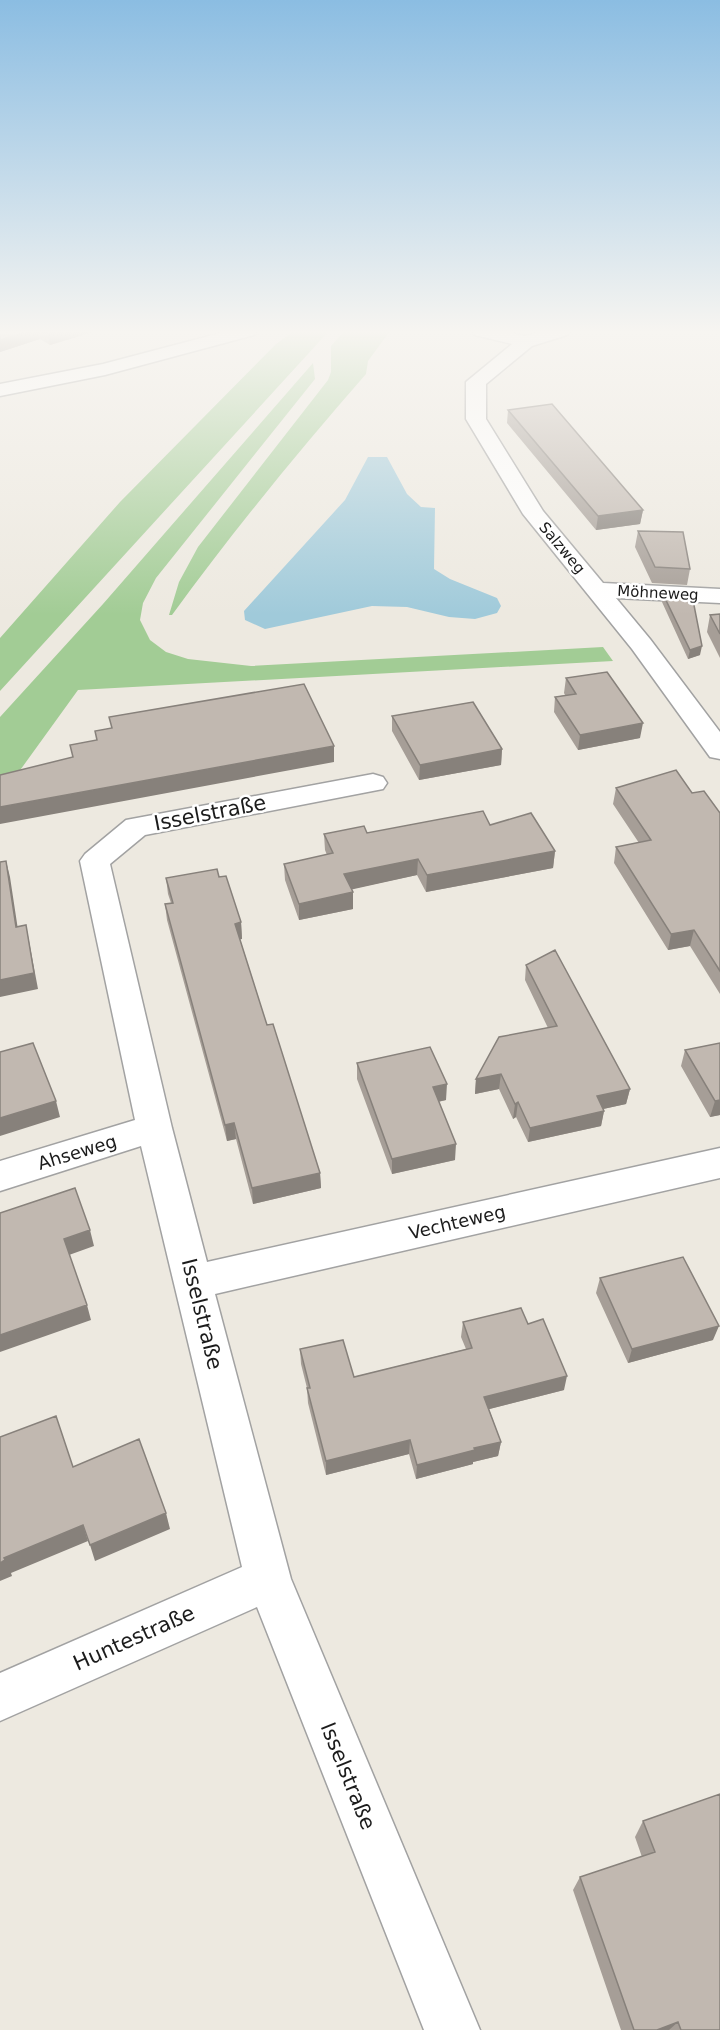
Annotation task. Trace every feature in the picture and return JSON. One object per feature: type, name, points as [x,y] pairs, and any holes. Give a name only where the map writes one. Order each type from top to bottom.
[{"type":"street","name":"Salzweg","points":[[480,426],[534,514],[641,644],[720,751]]},
{"type":"street","name":"Möhneweg","points":[[597,590],[720,596]]},
{"type":"street","name":"Isselstraße","points":[[373,783],[136,827],[95,861],[154,1128],[268,1579],[452,2030]]},
{"type":"street","name":"Ahseweg","points":[[0,1176],[154,1128]]},
{"type":"street","name":"Vechteweg","points":[[194,1282],[720,1163]]},
{"type":"street","name":"Huntestraße","points":[[0,1697],[268,1579]]},
{"type":"green space","points":[[195,426],[242,426],[0,691],[0,638],[120,502]]},
{"type":"green space","points":[[258,426],[278,426],[156,578],[143,603],[140,620],[150,640],[166,652],[188,659],[251,666],[603,647],[613,661],[78,690],[0,798],[0,717],[103,604]]},
{"type":"green space","points":[[292,426],[322,426],[266,492],[172,615],[169,615],[179,582],[198,547]]},
{"type":"water","points":[[368,457],[387,457],[407,494],[421,507],[435,508],[434,569],[450,579],[497,598],[501,606],[497,613],[475,619],[449,617],[407,607],[372,606],[265,629],[245,620],[244,611],[345,500]]},
{"type":"building","points":[[521,426],[571,426],[643,510],[598,516]]},
{"type":"building","points":[[638,531],[683,532],[690,569],[655,567]]},
{"type":"building","points":[[663,594],[692,595],[702,646],[690,650]]},
{"type":"building","points":[[720,614],[720,634],[710,615]]},
{"type":"building","points":[[607,672],[643,723],[580,735],[555,697],[576,694],[566,678]]},
{"type":"building","points":[[304,684],[334,746],[0,807],[0,775],[73,757],[70,745],[97,740],[95,731],[112,728],[109,717]]},
{"type":"building","points":[[473,702],[502,749],[420,765],[392,716]]},
{"type":"building","points":[[676,770],[692,793],[704,791],[720,813],[720,971],[694,930],[671,934],[616,847],[651,840],[616,788]]},
{"type":"building","points":[[483,811],[490,825],[531,813],[555,851],[427,875],[418,859],[344,874],[353,892],[299,904],[284,864],[333,853],[324,834],[364,826],[367,833]]},
{"type":"building","points":[[6,861],[16,927],[26,925],[34,973],[0,980],[0,862]]},
{"type":"building","points":[[217,869],[219,877],[226,876],[241,922],[235,924],[267,1025],[273,1024],[320,1173],[252,1188],[234,1123],[225,1125],[165,904],[173,903],[166,878]]},
{"type":"building","points":[[555,950],[630,1089],[597,1096],[604,1111],[530,1128],[518,1102],[515,1104],[501,1074],[476,1079],[499,1037],[557,1026],[526,965]]},
{"type":"building","points":[[33,1043],[56,1101],[0,1118],[0,1052]]},
{"type":"building","points":[[720,1043],[720,1100],[715,1101],[685,1050]]},
{"type":"building","points":[[430,1047],[447,1084],[433,1087],[456,1144],[392,1159],[357,1063]]},
{"type":"building","points":[[75,1188],[90,1230],[64,1239],[87,1305],[0,1335],[0,1213]]},
{"type":"building","points":[[683,1257],[719,1326],[632,1349],[600,1278]]},
{"type":"building","points":[[521,1308],[528,1324],[543,1319],[567,1376],[484,1397],[501,1442],[417,1465],[410,1440],[326,1461],[307,1388],[310,1388],[300,1349],[343,1340],[354,1377],[472,1348],[463,1322]]},
{"type":"building","points":[[56,1416],[73,1467],[139,1439],[166,1513],[90,1545],[83,1525],[4,1558],[5,1560],[0,1563],[0,1437]]},
{"type":"building","points":[[720,1794],[720,2030],[681,2030],[678,2022],[657,2030],[634,2030],[580,1877],[655,1852],[643,1821]]}]
